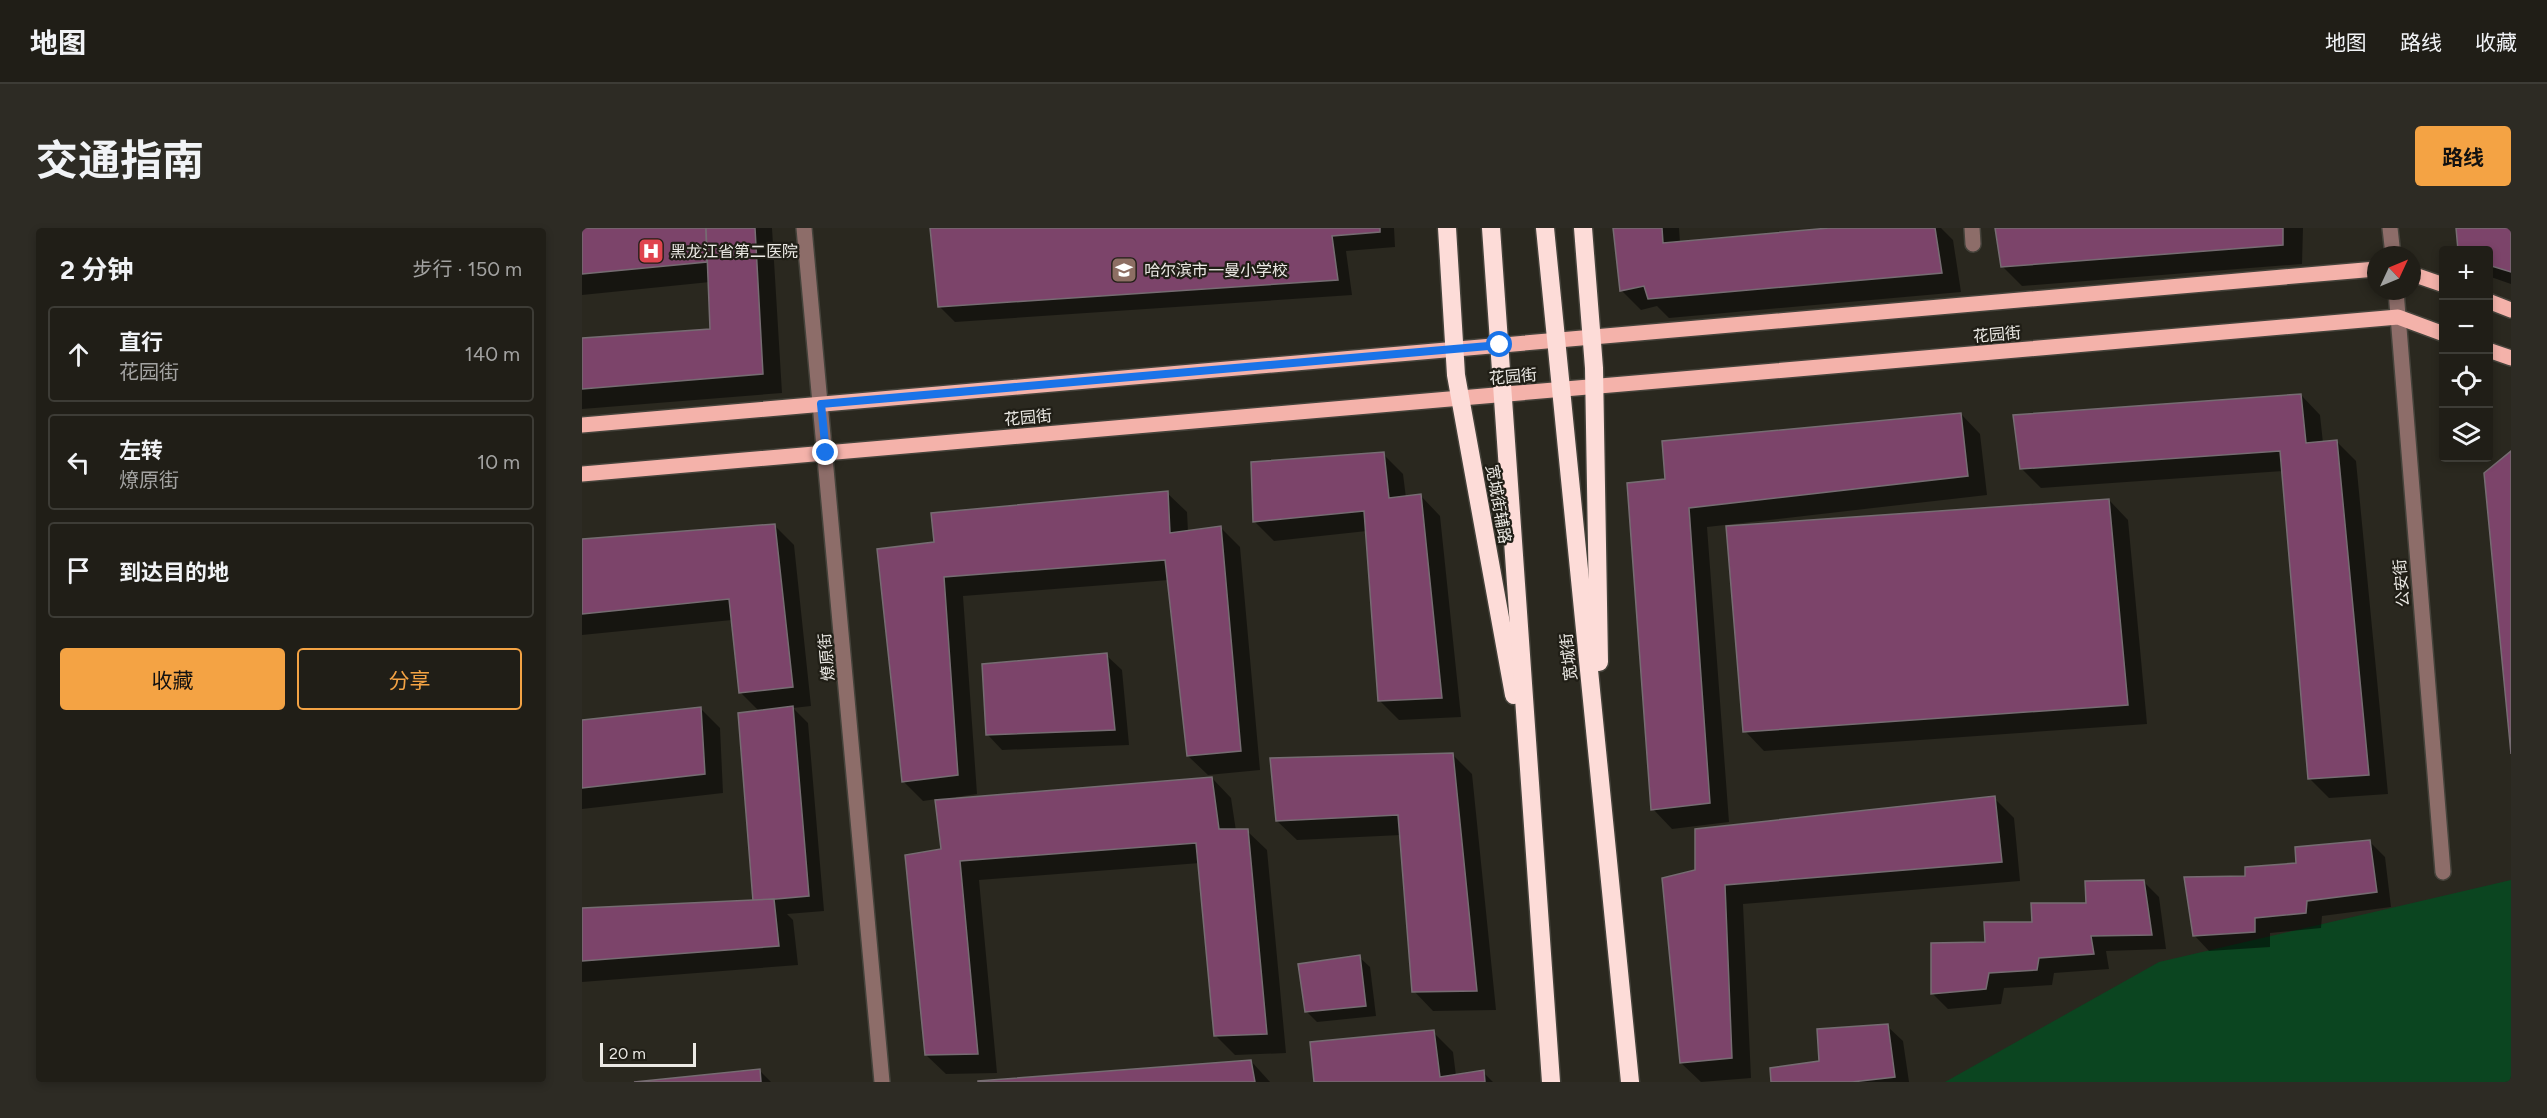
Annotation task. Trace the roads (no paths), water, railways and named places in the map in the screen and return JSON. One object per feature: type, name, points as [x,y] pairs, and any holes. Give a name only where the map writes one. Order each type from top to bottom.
[{"type":"highway","name":"宽城街辅路","points":[[1447,228],[1454,349],[1460,398],[1531,785]]},
{"type":"highway","points":[[1491,228],[1551,1082]]},
{"type":"highway","name":"宽城街","points":[[1545,228],[1629,1082]]},
{"type":"highway","points":[[1583,228],[1594,386],[1601,790]]},
{"type":"main road","name":"花园街","points":[[582,425],[2367,269]]},
{"type":"main road","points":[[2421,277],[2439,283]]},
{"type":"main road","points":[[2493,304],[2511,310]]},
{"type":"main road","name":"花园街","points":[[582,474],[2398,317],[2439,332]]},
{"type":"main road","points":[[2493,352],[2511,358]]},
{"type":"street","name":"燎原街","points":[[804,228],[882,1082]]},
{"type":"street","points":[[1972,228],[1973,244]]},
{"type":"street","points":[[2390,228],[2392,246]]},
{"type":"street","name":"公安街","points":[[2397,300],[2443,872]]},
{"type":"place","name":"黑龙江省第二医院","points":[[651,251]]},
{"type":"place","name":"哈尔滨市一曼小学校","points":[[1124,270]]}]
